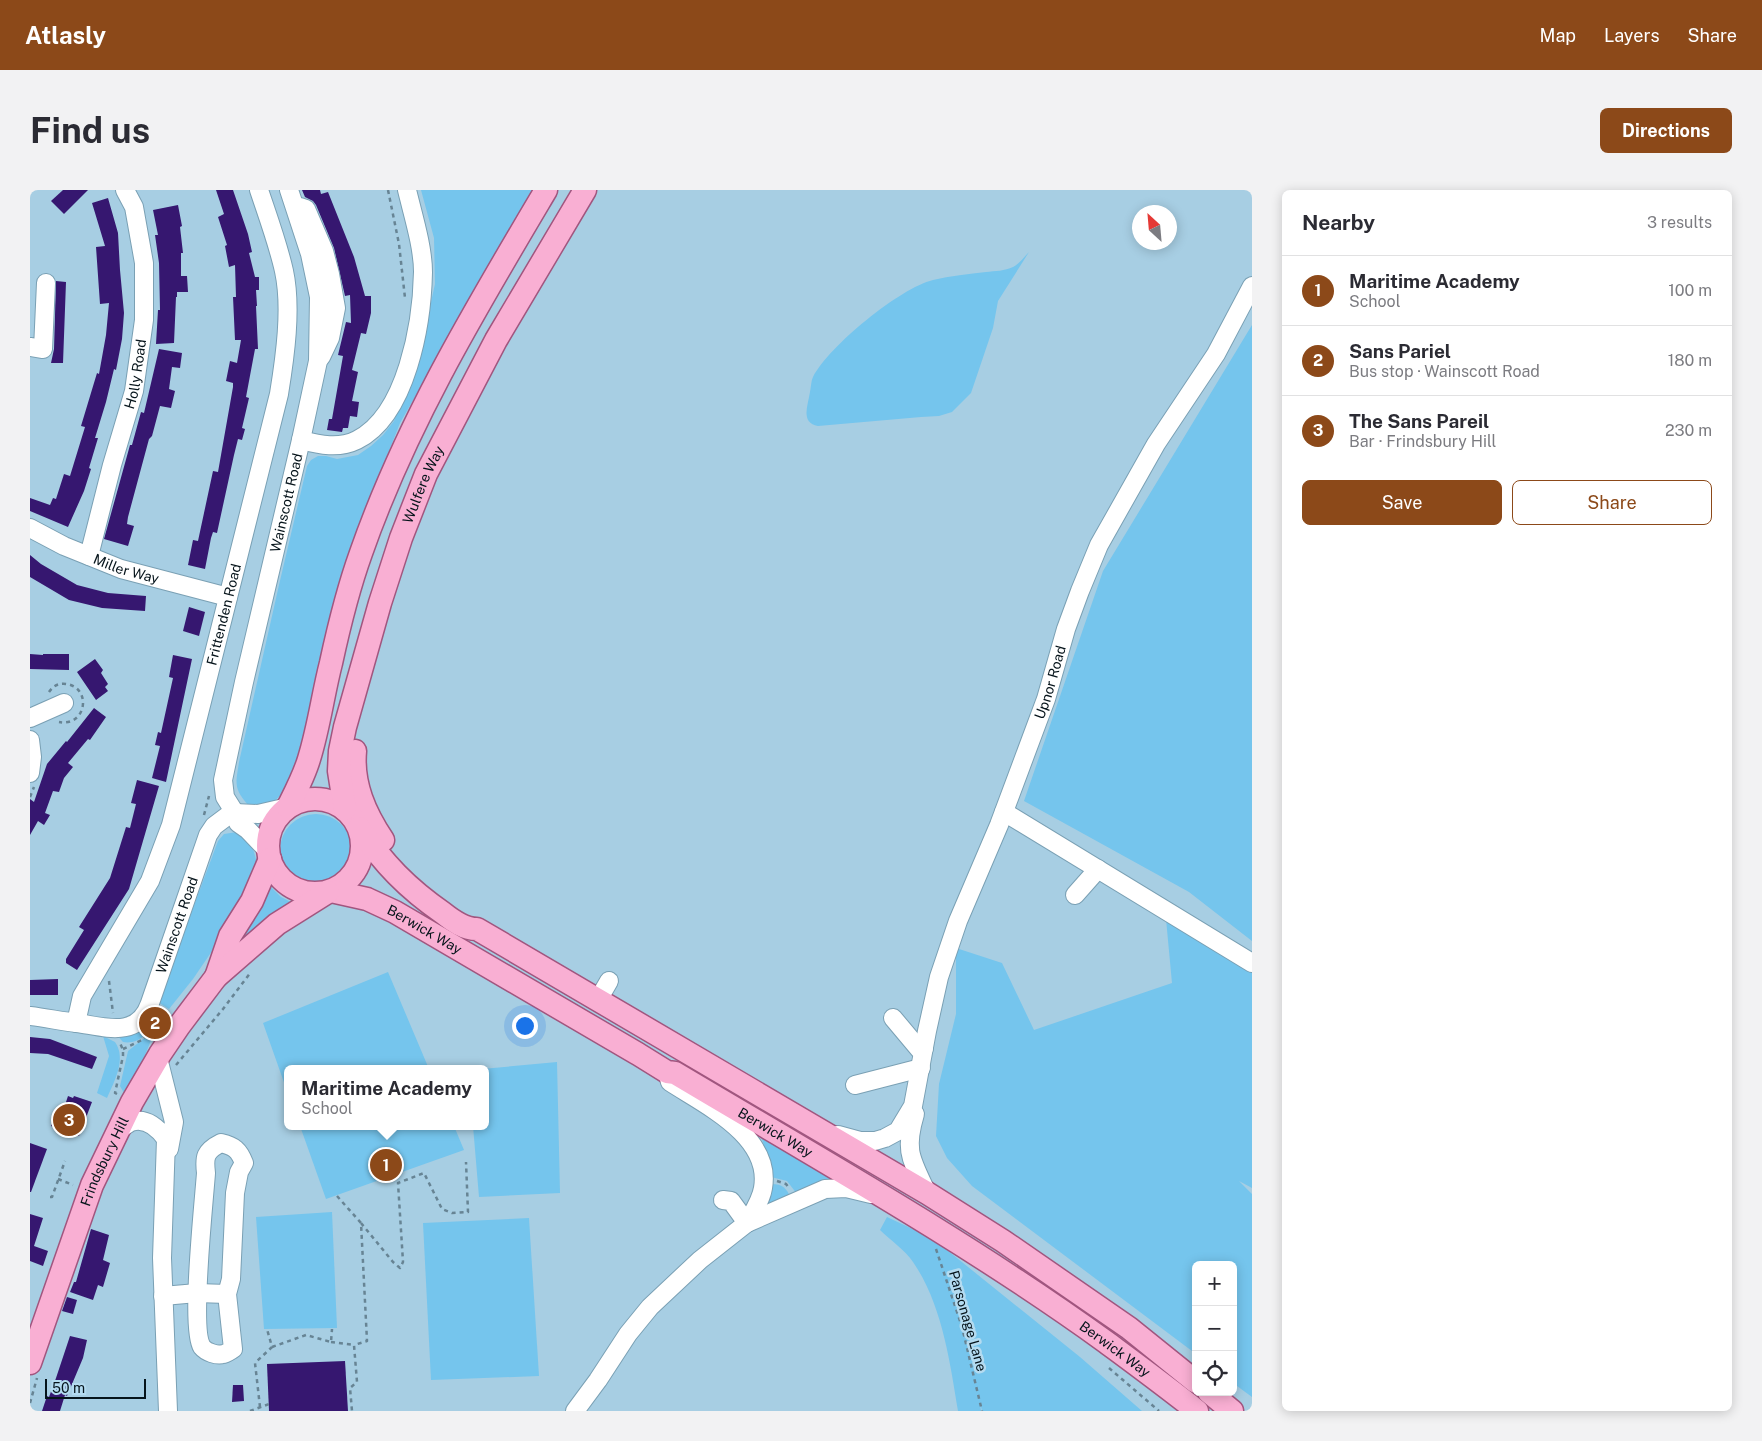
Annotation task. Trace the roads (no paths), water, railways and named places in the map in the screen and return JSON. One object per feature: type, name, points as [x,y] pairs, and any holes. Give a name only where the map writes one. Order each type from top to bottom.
[{"type":"main road","points":[[288,807],[300,783],[309,758],[334,647],[354,575],[371,523],[388,481],[440,372],[546,190]]},
{"type":"main road","name":"Wulfere Way","points":[[345,809],[339,771],[340,751],[380,603],[401,538],[426,474],[496,340],[586,190]]},
{"type":"main road","points":[[380,603],[371,673],[355,746],[354,769],[358,790],[377,831],[411,874],[434,895],[474,924],[477,929]]},
{"type":"main road","points":[[320,799],[330,801],[345,809],[355,820],[363,844],[359,866],[350,879],[330,892],[310,894],[294,889],[277,875],[269,855],[269,837],[278,816],[288,807],[303,800],[320,799]]},
{"type":"main road","name":"Berwick Way","points":[[359,828],[378,854],[403,882],[454,921],[470,929],[477,929],[603,991],[814,1127],[927,1193],[1003,1241],[1129,1328],[1192,1379]]},
{"type":"main road","name":"Frindsbury Hill","points":[[216,977],[230,936],[252,901],[269,855]]},
{"type":"main road","name":"Berwick Way","points":[[330,892],[367,899],[395,912],[667,1072],[675,1073],[978,1254],[1072,1318],[1151,1375],[1196,1411]]},
{"type":"main road","name":"Frindsbury Hill","points":[[30,1363],[38,1319],[92,1185],[132,1102],[160,1069],[178,1026],[216,977],[277,924],[330,892]]},
{"type":"main road","points":[[1072,1318],[1173,1411]]},
{"type":"main road","points":[[1214,1396],[1232,1411]]},
{"type":"street","name":"Holly Road","points":[[89,556],[112,465],[134,391],[144,320],[144,263],[134,207],[125,190]]},
{"type":"street","name":"Frittenden Road","points":[[76,1023],[82,996],[150,881],[170,825],[279,394],[286,352],[287,308],[284,272],[259,190]]},
{"type":"street","points":[[302,440],[322,446],[346,444],[357,440],[382,420],[396,397],[410,359],[422,295],[423,271],[421,253],[407,190]]},
{"type":"street","name":"Wainscott Road","points":[[269,855],[248,830],[238,823],[235,812],[227,802],[223,789],[224,770],[302,440],[318,361],[319,296],[310,254],[292,198]]},
{"type":"street","points":[[30,348],[43,349],[46,283]]},
{"type":"street","name":"Upnor Road","points":[[913,1106],[939,978],[954,930],[1004,812],[1046,699],[1066,629],[1099,545],[1156,444],[1216,354],[1252,286]]},
{"type":"street","name":"Miller Way","points":[[30,528],[64,546],[121,568],[228,597]]},
{"type":"street","points":[[30,718],[64,703]]},
{"type":"street","points":[[30,740],[32,753],[30,773]]},
{"type":"street","points":[[235,812],[258,814],[288,807]]},
{"type":"street","name":"Wainscott Road","points":[[76,1023],[115,1029],[132,1025],[141,1019],[147,1011],[208,835],[216,825],[235,812]]},
{"type":"street","points":[[1004,812],[1252,963]]},
{"type":"street","points":[[1075,895],[1098,869]]},
{"type":"street","points":[[30,1016],[76,1023]]},
{"type":"street","points":[[893,1018],[919,1049],[924,1048]]},
{"type":"street","points":[[855,1085],[921,1068]]},
{"type":"street","points":[[160,1069],[174,1122],[166,1167]]},
{"type":"street","points":[[667,1072],[670,1082],[729,1121],[753,1144],[760,1155],[764,1187],[747,1223]]},
{"type":"street","points":[[814,1127],[860,1141],[875,1141],[898,1131],[913,1106]]},
{"type":"street","points":[[913,1106],[915,1114],[909,1136],[909,1148],[914,1166],[927,1193]]},
{"type":"street","points":[[117,1131],[132,1122],[145,1121],[159,1129],[166,1139],[162,1258],[168,1411]]},
{"type":"street","points":[[221,1144],[233,1146],[244,1163],[239,1172],[235,1192],[232,1280],[227,1294],[233,1349],[223,1354],[211,1353],[202,1347],[198,1335],[197,1293],[206,1173],[204,1162],[207,1153],[221,1144]]},
{"type":"street","points":[[575,1411],[628,1334],[650,1307],[700,1260],[747,1223],[835,1188],[846,1188],[881,1196]]},
{"type":"street","points":[[723,1200],[731,1201],[747,1223]]},
{"type":"street","points":[[163,1296],[197,1293],[227,1294]]},
{"type":"street","points":[[588,1411],[598,1380]]},
{"type":"place","name":"Sans Pariel","points":[[155,1023]]},
{"type":"place","name":"The Sans Pareil","points":[[69,1120]]},
{"type":"place","name":"Maritime Academy","points":[[386,1165]]}]
